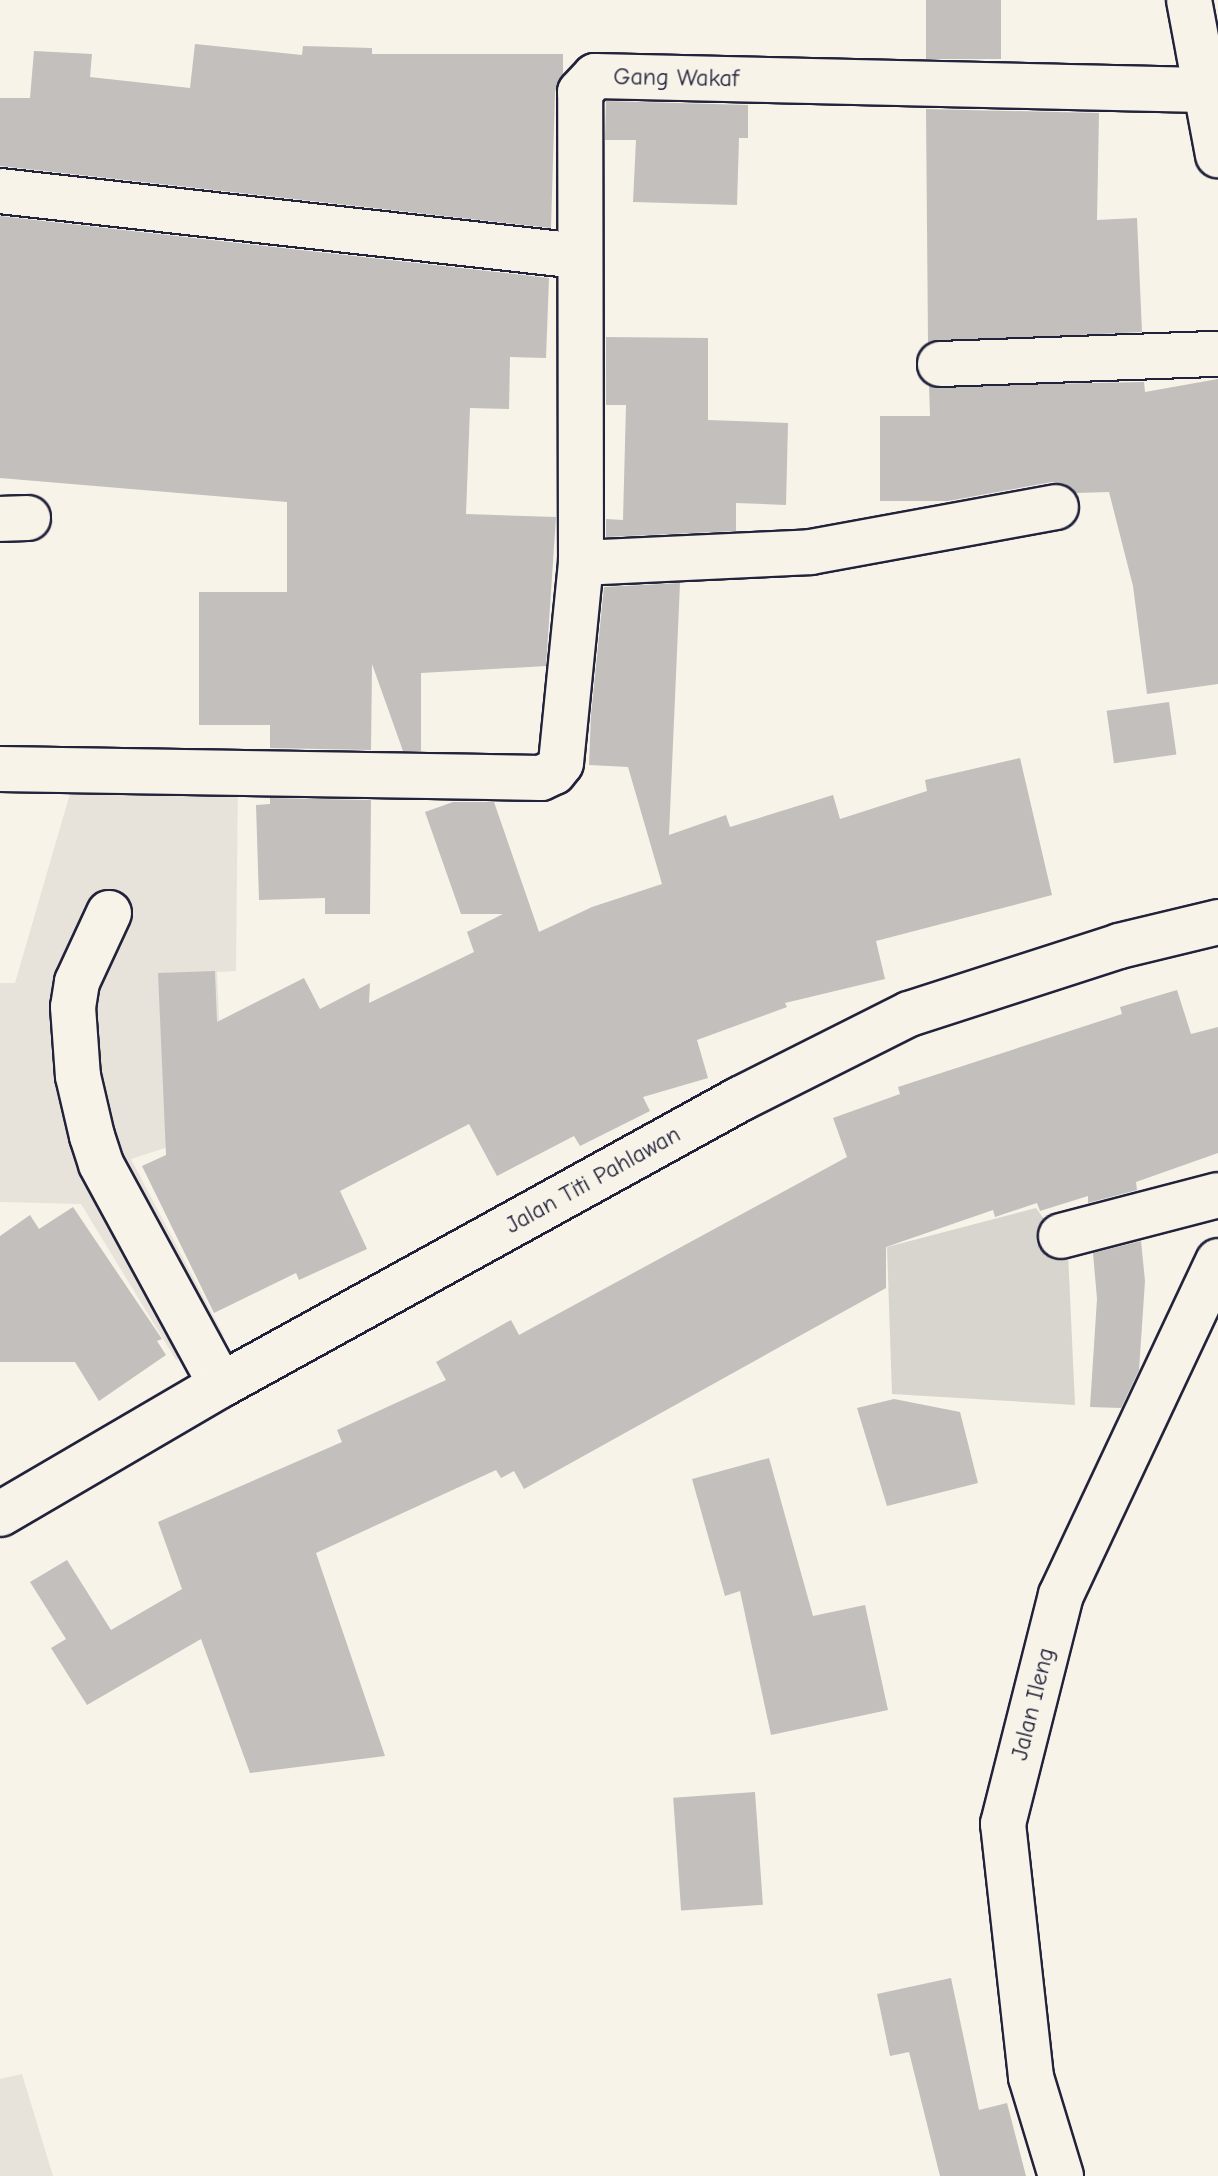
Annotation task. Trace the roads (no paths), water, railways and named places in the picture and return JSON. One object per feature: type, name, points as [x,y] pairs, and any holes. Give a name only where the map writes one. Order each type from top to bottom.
[{"type":"street","points":[[1189,0],[1203,90],[1218,155]]},
{"type":"street","name":"Gang Wakaf","points":[[0,769],[541,778],[561,763],[581,563],[580,92],[595,76],[1203,90]]},
{"type":"street","points":[[0,191],[579,256]]},
{"type":"street","points":[[940,364],[1218,354]]},
{"type":"street","points":[[581,563],[811,552],[1056,507]]},
{"type":"street","points":[[109,913],[77,982],[73,1007],[78,1076],[92,1136],[101,1164],[221,1385]]},
{"type":"street","name":"Jalan Titi Pahlawan","points":[[0,1514],[221,1385],[740,1099],[909,1014],[1119,946],[1218,922]]},
{"type":"street","points":[[1061,1236],[1218,1195]]},
{"type":"street","name":"Jalan Ileng","points":[[1061,2176],[1031,2077],[1003,1824],[1061,1595],[1218,1261]]}]
